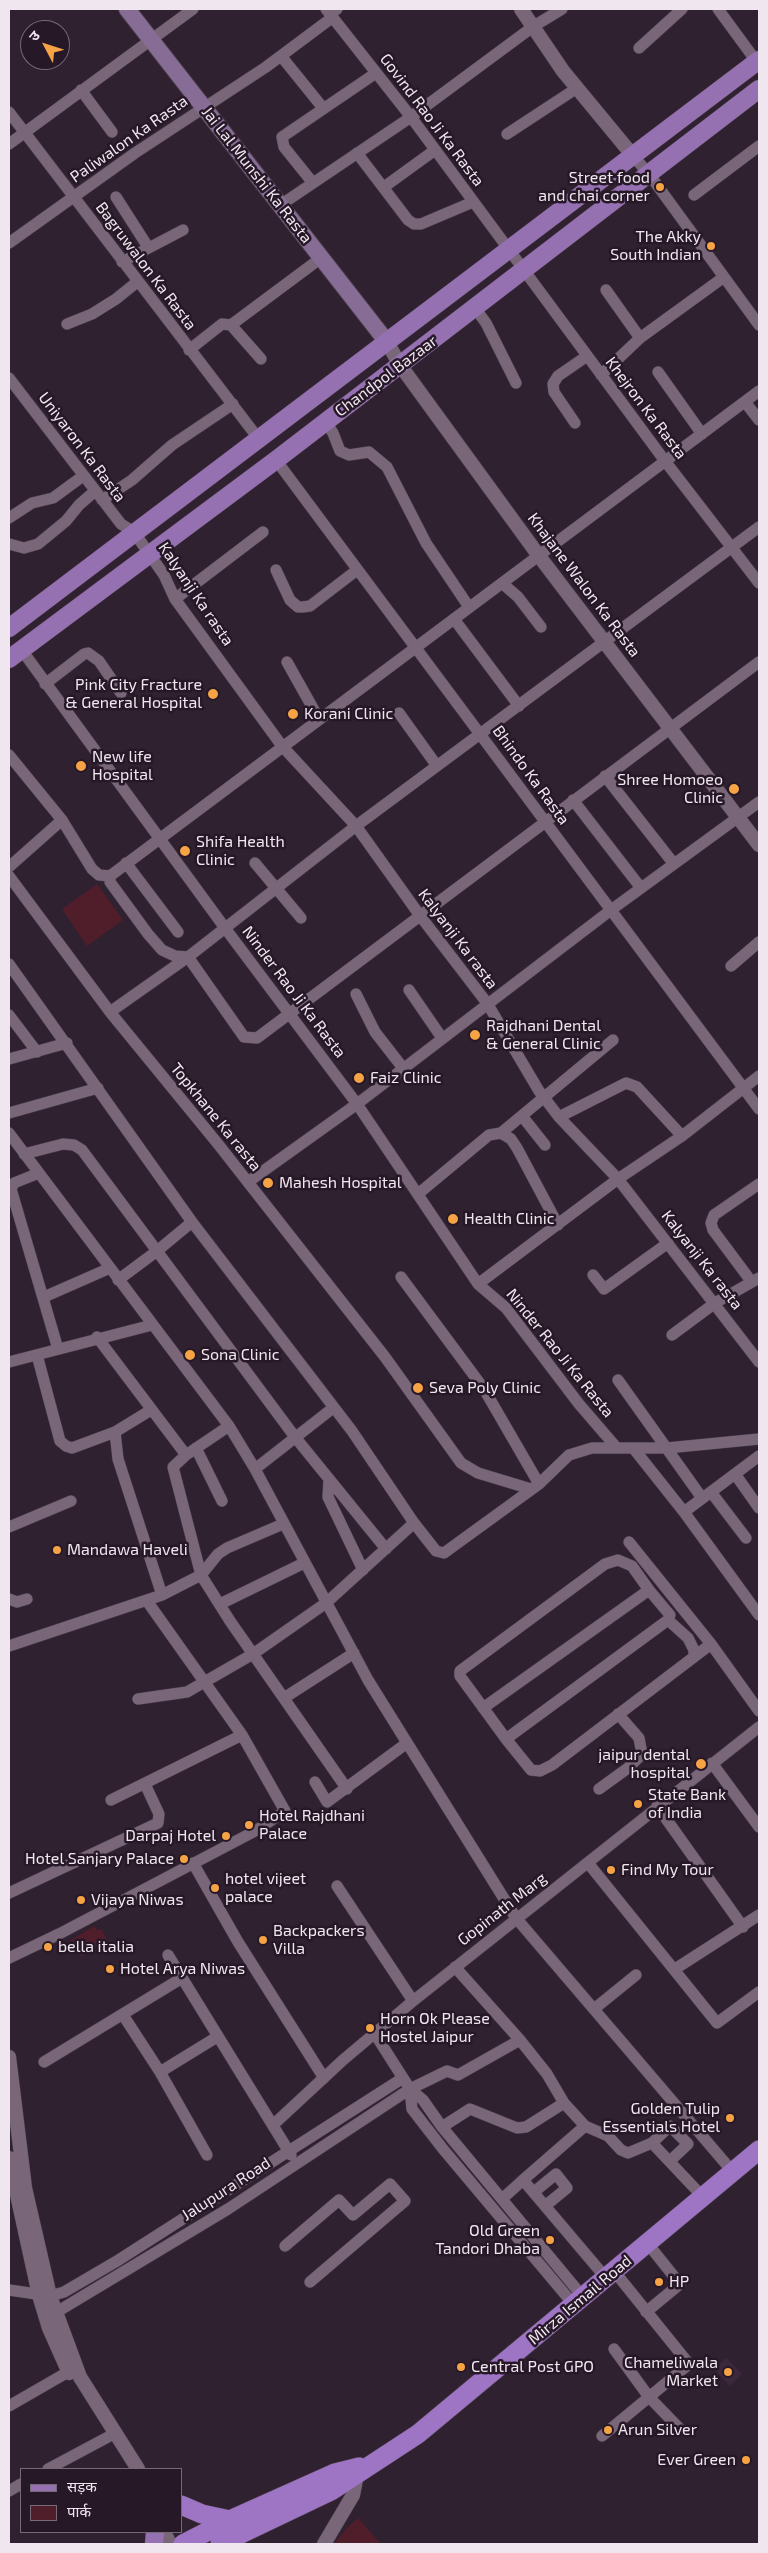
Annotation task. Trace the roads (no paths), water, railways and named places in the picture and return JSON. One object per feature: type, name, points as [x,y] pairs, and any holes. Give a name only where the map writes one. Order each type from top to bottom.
[{"type":"highway","name":"Mirza Ismail Road","points":[[180,2542],[233,2533],[331,2491],[433,2422],[759,2150]]},
{"type":"highway","points":[[182,2505],[202,2514],[233,2533]]},
{"type":"highway","name":"Mirza Ismail Road","points":[[220,2544],[233,2533]]},
{"type":"main road","name":"Jai Lal Munshi Ka Rasta","points":[[126,9],[205,107],[320,258],[387,342]]},
{"type":"main road","name":"Chandpol Bazaar","points":[[9,628],[258,438],[509,252],[759,62]]},
{"type":"main road","name":"Chandpol Bazaar","points":[[15,654],[276,460],[759,89]]},
{"type":"street","points":[[9,144],[192,9]]},
{"type":"street","points":[[520,9],[534,26],[563,71],[649,174],[759,325]]},
{"type":"street","points":[[280,206],[411,117],[534,26],[562,9]]},
{"type":"street","points":[[638,48],[682,9]]},
{"type":"street","points":[[718,9],[759,62]]},
{"type":"street","name":"Paliwalon Ka Rasta","points":[[9,243],[135,153],[281,56],[332,12]]},
{"type":"street","name":"Govind Rao Ji Ka Rasta","points":[[332,12],[509,252]]},
{"type":"street","points":[[281,56],[324,108]]},
{"type":"street","points":[[313,183],[284,147],[282,137],[376,73]]},
{"type":"street","points":[[507,134],[577,88]]},
{"type":"street","points":[[81,90],[112,132]]},
{"type":"street","name":"Bagruwalon Ka Rasta","points":[[9,112],[258,438]]},
{"type":"street","points":[[694,195],[759,146]]},
{"type":"street","points":[[384,187],[434,150]]},
{"type":"street","points":[[357,153],[408,220],[414,224],[421,224],[473,202]]},
{"type":"street","points":[[116,197],[148,247]]},
{"type":"street","points":[[122,262],[183,230]]},
{"type":"street","name":"Khejron Ka Rasta","points":[[509,252],[665,461],[733,546],[759,583]]},
{"type":"street","points":[[231,325],[320,258]]},
{"type":"street","points":[[601,375],[640,338],[724,278]]},
{"type":"street","points":[[67,324],[92,314],[116,299],[137,282]]},
{"type":"street","points":[[606,290],[640,338]]},
{"type":"street","points":[[475,308],[486,323],[516,383]]},
{"type":"street","points":[[189,350],[222,324],[231,325],[261,359]]},
{"type":"street","name":"Khajane Walon Ka Rasta","points":[[387,342],[400,365],[539,556],[759,845]]},
{"type":"street","points":[[575,423],[554,392],[552,384],[558,376],[587,356]]},
{"type":"street","points":[[658,372],[702,434]]},
{"type":"street","name":"Uniyaron Ka Rasta","points":[[9,378],[82,476],[121,524],[134,532]]},
{"type":"street","points":[[9,755],[62,820],[92,870],[99,875],[110,876],[759,391]]},
{"type":"street","points":[[745,402],[759,420]]},
{"type":"street","points":[[9,544],[24,548],[38,544],[66,521],[79,505],[132,480],[172,445],[233,404]]},
{"type":"street","points":[[326,422],[333,433],[340,451],[350,455],[369,452],[387,467],[426,543],[469,607]]},
{"type":"street","name":"Bhindo Ka Rasta","points":[[276,460],[759,1109]]},
{"type":"street","points":[[9,518],[32,503],[53,498],[82,476]]},
{"type":"street","points":[[110,1012],[188,957],[356,826],[606,643],[759,527]]},
{"type":"street","name":"Kalyanji Ka rasta","points":[[134,532],[150,553],[175,598],[282,746],[356,826],[421,917],[487,1003],[544,1098],[559,1117],[618,1179],[759,1362]]},
{"type":"street","points":[[175,598],[263,532]]},
{"type":"street","points":[[276,570],[290,600],[303,607],[310,606],[357,570]]},
{"type":"street","points":[[502,583],[518,597],[540,627]]},
{"type":"street","points":[[454,619],[519,706]]},
{"type":"street","points":[[45,684],[84,654],[88,653],[99,661],[121,693]]},
{"type":"street","name":"Ninder Rao Ji Ka Rasta","points":[[15,654],[45,684],[289,1014],[358,1104],[478,1284],[506,1308],[579,1404],[616,1447]]},
{"type":"street","points":[[287,662],[319,719]]},
{"type":"street","points":[[188,957],[244,1037],[257,1038],[421,917],[544,821],[759,662]]},
{"type":"street","points":[[399,713],[437,766]]},
{"type":"street","points":[[605,776],[674,864]]},
{"type":"street","points":[[573,800],[641,888]]},
{"type":"street","points":[[248,1182],[358,1104],[487,1003],[759,802]]},
{"type":"street","points":[[9,867],[62,820]]},
{"type":"street","points":[[126,863],[178,932]]},
{"type":"street","points":[[254,863],[301,918]]},
{"type":"street","name":"Topkhane Ka rasta","points":[[9,876],[110,1012],[248,1182],[385,1357],[461,1463],[478,1473],[535,1486]]},
{"type":"street","points":[[110,876],[116,889],[148,934],[162,950],[175,956],[188,957]]},
{"type":"street","points":[[731,966],[759,942]]},
{"type":"street","points":[[9,964],[67,1043],[192,1222],[352,1431],[414,1523],[436,1551],[444,1553],[535,1486],[569,1455],[592,1448],[667,1448],[759,1439]]},
{"type":"street","points":[[409,990],[442,1038]]},
{"type":"street","points":[[356,994],[375,1032],[403,1068]]},
{"type":"street","points":[[9,1015],[37,1052]]},
{"type":"street","points":[[418,1194],[490,1135],[501,1133],[613,1040]]},
{"type":"street","points":[[9,1059],[67,1043]]},
{"type":"street","points":[[478,1284],[618,1179],[682,1136],[759,1076]]},
{"type":"street","points":[[559,1117],[626,1083],[636,1087],[682,1136]]},
{"type":"street","points":[[9,1113],[98,1088]]},
{"type":"street","points":[[522,1116],[545,1145]]},
{"type":"street","points":[[9,1133],[229,1426],[255,1469],[354,1653],[407,1743],[516,1918],[732,2171]]},
{"type":"street","points":[[501,1133],[511,1139],[517,1148],[558,1225]]},
{"type":"street","points":[[24,1154],[63,1144],[74,1145],[82,1150],[258,1383],[295,1436],[386,1548]]},
{"type":"street","points":[[39,1173],[14,1183],[11,1189],[58,1349]]},
{"type":"street","points":[[672,1335],[715,1303],[755,1279],[713,1230],[711,1222],[714,1215],[759,1184]]},
{"type":"street","points":[[118,1280],[192,1222]]},
{"type":"street","points":[[592,1275],[604,1289],[668,1243]]},
{"type":"street","points":[[44,1297],[110,1268]]},
{"type":"street","points":[[401,1277],[484,1389],[535,1486]]},
{"type":"street","points":[[9,1362],[97,1337],[152,1325]]},
{"type":"street","points":[[97,1337],[186,1455]]},
{"type":"street","points":[[37,1355],[60,1441],[72,1448],[115,1432],[151,1410]]},
{"type":"street","points":[[618,1380],[667,1448],[746,1538]]},
{"type":"street","points":[[255,1469],[295,1436],[334,1408]]},
{"type":"street","points":[[229,1426],[186,1455],[173,1467],[173,1473],[201,1575],[346,1789]]},
{"type":"street","points":[[115,1432],[118,1458],[162,1595]]},
{"type":"street","points":[[196,1448],[222,1501]]},
{"type":"street","points":[[634,1449],[684,1512],[759,1615]]},
{"type":"street","points":[[684,1512],[759,1456]]},
{"type":"street","points":[[735,1474],[759,1508]]},
{"type":"street","points":[[329,1480],[328,1497],[363,1570]]},
{"type":"street","points":[[9,1527],[71,1501]]},
{"type":"street","points":[[138,1699],[187,1692],[253,1654],[326,1603],[414,1523]]},
{"type":"street","points":[[9,1646],[162,1595],[201,1575],[218,1554],[227,1548],[283,1524]]},
{"type":"street","points":[[629,1542],[711,1644],[759,1710]]},
{"type":"street","points":[[506,1739],[668,1620],[670,1615],[648,1590],[632,1566],[618,1560],[605,1564],[460,1671],[460,1676],[506,1739],[531,1770],[540,1771],[711,1644]]},
{"type":"street","points":[[220,1604],[304,1563]]},
{"type":"street","points":[[483,1708],[648,1590]]},
{"type":"street","points":[[9,1599],[17,1602],[27,1599]]},
{"type":"street","points":[[9,1958],[59,1934],[257,1830],[285,1810],[242,1735],[147,1601]]},
{"type":"street","points":[[668,1620],[688,1638],[694,1650],[694,1657]]},
{"type":"street","points":[[284,1698],[354,1653]]},
{"type":"street","points":[[598,1790],[628,1768],[642,1754],[639,1738],[618,1714]]},
{"type":"street","name":"Gopinath Marg","points":[[273,2125],[374,2034],[414,2001],[759,1726]]},
{"type":"street","points":[[111,1800],[242,1735]]},
{"type":"street","points":[[315,1782],[327,1802],[407,1743]]},
{"type":"street","points":[[712,1763],[759,1827]]},
{"type":"street","points":[[9,1893],[158,1823],[159,1814],[146,1784]]},
{"type":"street","points":[[657,1806],[743,1927]]},
{"type":"street","points":[[588,1862],[675,1969],[716,2023],[759,1992]]},
{"type":"street","points":[[193,1863],[238,1942],[324,2078]]},
{"type":"street","points":[[337,1886],[414,2001]]},
{"type":"street","points":[[675,1969],[743,1927],[759,1914]]},
{"type":"street","points":[[168,1956],[296,2163]]},
{"type":"street","points":[[455,1968],[520,2040],[547,2074],[564,2103],[584,2126],[608,2136],[621,2150],[628,2153],[652,2142],[670,2126],[688,2144],[670,2161]]},
{"type":"street","points":[[594,2009],[636,1975]]},
{"type":"street","points":[[44,2062],[182,1978]]},
{"type":"street","points":[[122,2015],[160,2072],[207,2155]]},
{"type":"street","points":[[374,2034],[410,2089],[423,2100],[442,2127],[502,2199],[579,2301]]},
{"type":"street","points":[[160,2072],[217,2037]]},
{"type":"street","name":"Jalupura Road","points":[[51,2315],[228,2209],[410,2089],[447,2071],[458,2074],[520,2040]]},
{"type":"street","points":[[9,2058],[25,2188],[44,2296]]},
{"type":"street","name":"Jalupura Road","points":[[44,2296],[64,2292],[117,2261],[403,2078]]},
{"type":"street","points":[[410,2089],[412,2109],[443,2149],[579,2301]]},
{"type":"street","points":[[442,2127],[470,2109],[517,2128],[526,2127],[564,2103]]},
{"type":"street","points":[[502,2199],[584,2126]]},
{"type":"street","points":[[652,2142],[703,2197]]},
{"type":"street","points":[[9,2158],[44,2296],[68,2372],[127,2468]]},
{"type":"street","points":[[534,2192],[556,2174],[567,2188],[545,2206]]},
{"type":"street","points":[[523,2180],[545,2206],[646,2312],[689,2364],[602,2436]]},
{"type":"street","points":[[285,2246],[339,2200],[352,2215],[390,2184],[405,2201],[310,2282]]},
{"type":"street","points":[[646,2312],[680,2284],[648,2244]]},
{"type":"street","points":[[9,2290],[44,2296]]},
{"type":"street","points":[[51,2315],[80,2377],[137,2468]]},
{"type":"street","points":[[614,2349],[649,2397],[680,2429]]},
{"type":"street","points":[[9,2406],[68,2372]]},
{"type":"street","points":[[50,2468],[108,2437]]},
{"type":"street","points":[[324,2544],[353,2495],[363,2468]]},
{"type":"street","points":[[9,2491],[20,2485]]},
{"type":"street","points":[[166,2533],[180,2542]]},
{"type":"place","name":"Street food and chai corner","points":[[660,187]]},
{"type":"place","name":"The Akky South Indian","points":[[711,246]]},
{"type":"place","name":"Pink City Fracture & General Hospital","points":[[213,694]]},
{"type":"place","name":"Korani Clinic","points":[[293,714]]},
{"type":"place","name":"New life Hospital","points":[[81,766]]},
{"type":"place","name":"Shree Homoeo Clinic","points":[[734,789]]},
{"type":"place","name":"Shifa Health Clinic","points":[[185,851]]},
{"type":"place","name":"Rajdhani Dental & General Clinic","points":[[475,1035]]},
{"type":"place","name":"Faiz Clinic","points":[[359,1078]]},
{"type":"place","name":"Mahesh Hospital","points":[[268,1183]]},
{"type":"place","name":"Health Clinic","points":[[453,1219]]},
{"type":"place","name":"Sona Clinic","points":[[190,1355]]},
{"type":"place","name":"Seva Poly Clinic","points":[[418,1388]]},
{"type":"place","name":"Mandawa Haveli","points":[[57,1550]]},
{"type":"place","name":"jaipur dental hospital","points":[[701,1764]]},
{"type":"place","name":"State Bank of India","points":[[638,1804]]},
{"type":"place","name":"Hotel Rajdhani Palace","points":[[249,1825]]},
{"type":"place","name":"Darpaj Hotel","points":[[226,1836]]},
{"type":"place","name":"Hotel Sanjary Palace","points":[[184,1859]]},
{"type":"place","name":"Find My Tour","points":[[611,1870]]},
{"type":"place","name":"hotel vijeet palace","points":[[215,1888]]},
{"type":"place","name":"Vijaya Niwas","points":[[81,1900]]},
{"type":"place","name":"Backpackers Villa","points":[[263,1940]]},
{"type":"place","name":"bella italia","points":[[48,1947]]},
{"type":"place","name":"Hotel Arya Niwas","points":[[110,1969]]},
{"type":"place","name":"Horn Ok Please Hostel Jaipur","points":[[370,2028]]},
{"type":"place","name":"Golden Tulip Essentials Hotel","points":[[730,2118]]},
{"type":"place","name":"Old Green Tandori Dhaba","points":[[550,2240]]},
{"type":"place","name":"HP","points":[[659,2282]]},
{"type":"place","name":"Central Post GPO","points":[[461,2367]]},
{"type":"place","name":"Chameliwala Market","points":[[728,2372]]},
{"type":"place","name":"Arun Silver","points":[[608,2430]]},
{"type":"place","name":"Ever Green","points":[[746,2460]]}]
